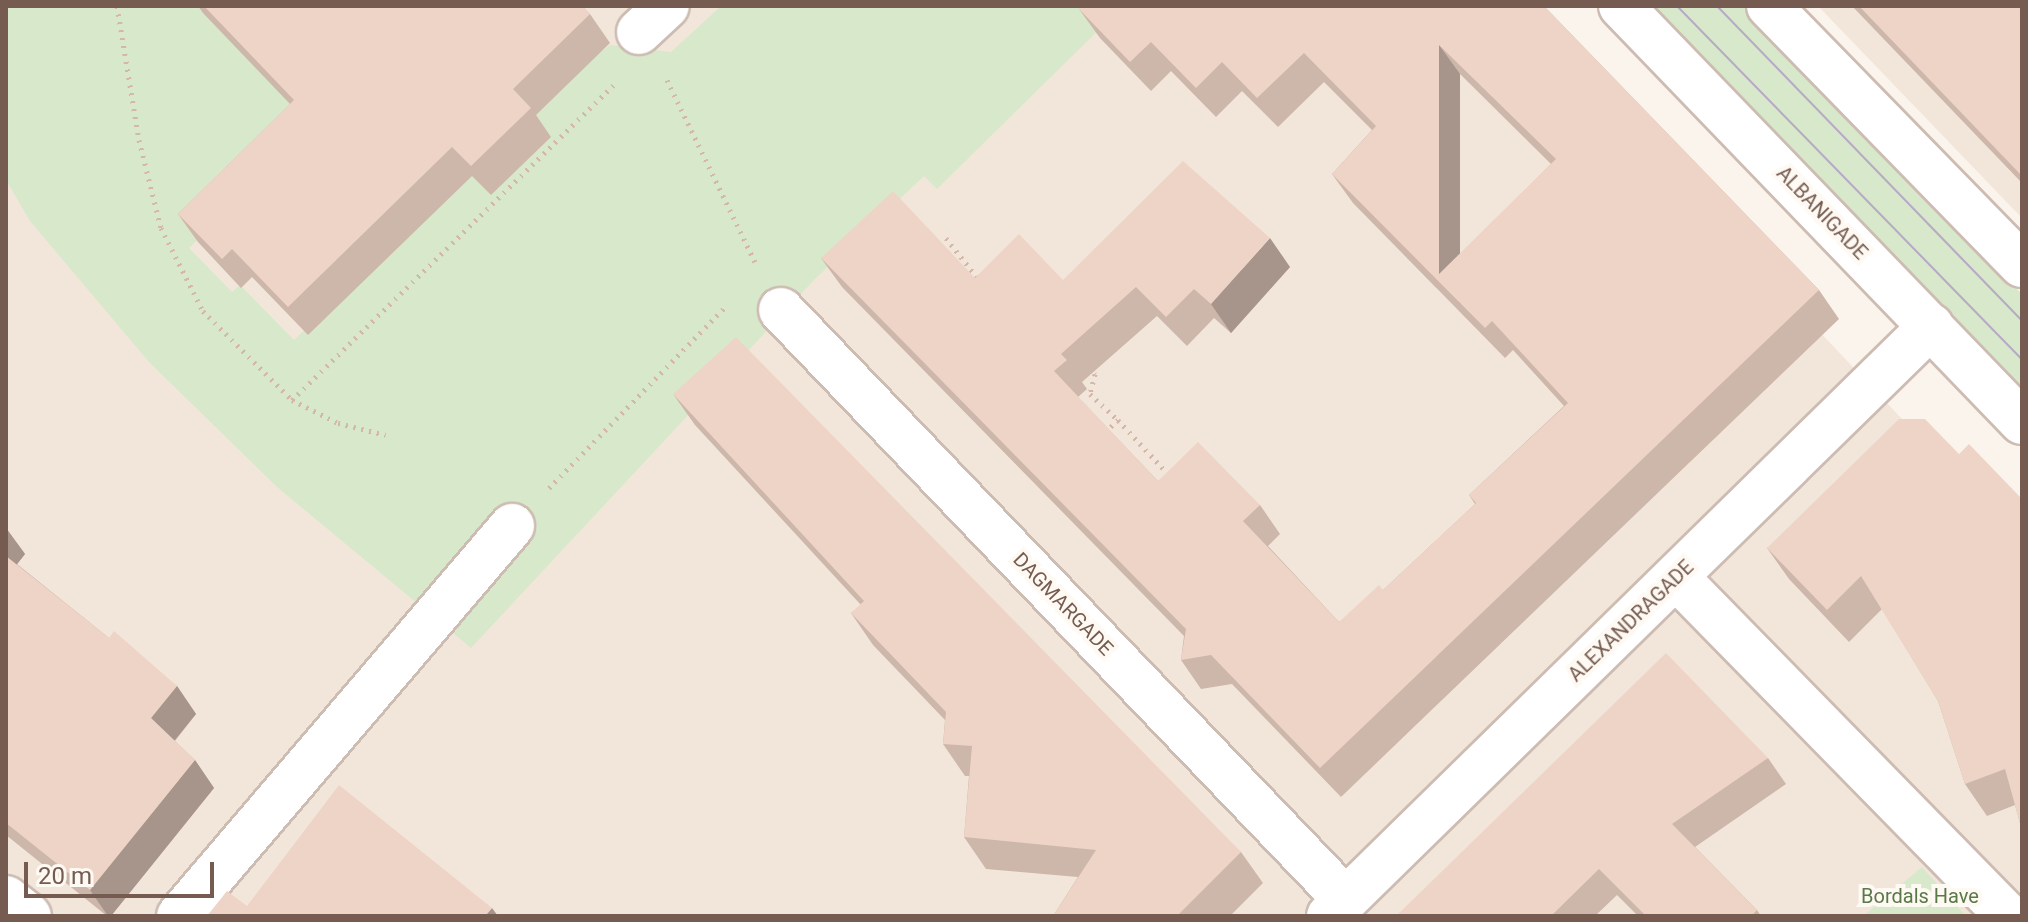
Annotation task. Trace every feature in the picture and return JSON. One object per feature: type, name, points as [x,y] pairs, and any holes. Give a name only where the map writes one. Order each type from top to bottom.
[{"type":"street","name":"ALBANIGADE","points":[[1621,6],[2022,422]]},
{"type":"street","points":[[1769,6],[2022,265]]},
{"type":"street","name":"DAGMARGADE","points":[[781,310],[1337,908]]},
{"type":"street","name":"ALEXANDRAGADE","points":[[1337,908],[1931,326]]},
{"type":"street","points":[[179,916],[512,526]]},
{"type":"street","points":[[1676,577],[2008,916]]},
{"type":"street","points":[[6,898],[29,916]]},
{"type":"path","points":[[117,6],[139,140],[161,228],[203,311],[292,400],[338,423],[386,435]]},
{"type":"path","points":[[653,19],[652,48],[759,271]]},
{"type":"path","points":[[292,400],[584,115]]},
{"type":"path","points":[[946,238],[982,284]]},
{"type":"path","points":[[512,526],[732,299]]},
{"type":"path","points":[[1079,361],[1095,374],[1090,394],[1180,486]]},
{"type":"path","points":[[1104,432],[1118,420]]},
{"type":"shaded area","points":[[6,6],[1512,6],[2022,546],[2022,916],[1966,916],[1922,868],[1863,916],[6,916]]},
{"type":"shaded area","points":[[1818,6],[2022,6],[2022,218]]},
{"type":"green space","points":[[6,6],[212,6],[321,120],[189,248],[232,292],[240,285],[294,340],[575,71],[610,45],[671,52],[721,6],[1123,6],[937,189],[924,176],[815,279],[471,648],[277,487],[149,362],[30,221],[6,180]]},
{"type":"green space","points":[[1647,6],[1743,6],[2022,294],[2022,393]]},
{"type":"green space","name":"Bordals Have","points":[[1922,867],[1966,916],[1863,916]]},
{"type":"building","points":[[204,6],[582,6],[590,14],[513,89],[531,108],[471,166],[452,147],[288,307],[232,249],[222,259],[178,214],[294,100]]},
{"type":"building","points":[[1082,6],[1544,6],[1819,290],[1320,768],[1211,655],[1181,660],[1186,629],[821,258],[893,191],[975,278],[1019,234],[1063,280],[1183,161],[1270,238],[1211,304],[1194,289],[1166,317],[1136,287],[1061,354],[1067,360],[1054,371],[1158,481],[1198,442],[1260,505],[1243,521],[1339,622],[1379,585],[1383,590],[1476,503],[1469,495],[1568,403],[1492,321],[1485,328],[1332,174],[1376,126],[1304,53],[1257,98],[1222,62],[1196,88],[1151,42],[1130,62],[1079,9]],"holes":[[[1439,45],[1556,159],[1439,274]]]},
{"type":"building","points":[[1859,6],[2022,6],[2022,176]]},
{"type":"building","points":[[736,337],[1241,852],[1177,916],[1053,916],[1096,850],[964,837],[972,746],[943,744],[946,712],[851,613],[864,601],[673,394]]},
{"type":"building","points":[[1899,419],[1925,419],[1959,454],[1969,444],[2022,499],[2022,823],[2005,769],[1965,784],[1938,701],[1861,576],[1827,610],[1767,548]]},
{"type":"building","points":[[6,556],[109,638],[114,631],[177,686],[151,718],[195,760],[90,890],[6,823]]},
{"type":"building","points":[[1666,653],[1768,758],[1672,824],[1757,910],[1751,916],[1646,916],[1599,869],[1551,916],[1396,916]]},
{"type":"building","points":[[339,785],[492,908],[485,916],[207,916],[227,891],[247,906]]},
{"type":"tram line","points":[[1677,6],[2022,360]]},
{"type":"tram line","points":[[1717,6],[2022,321]]}]
